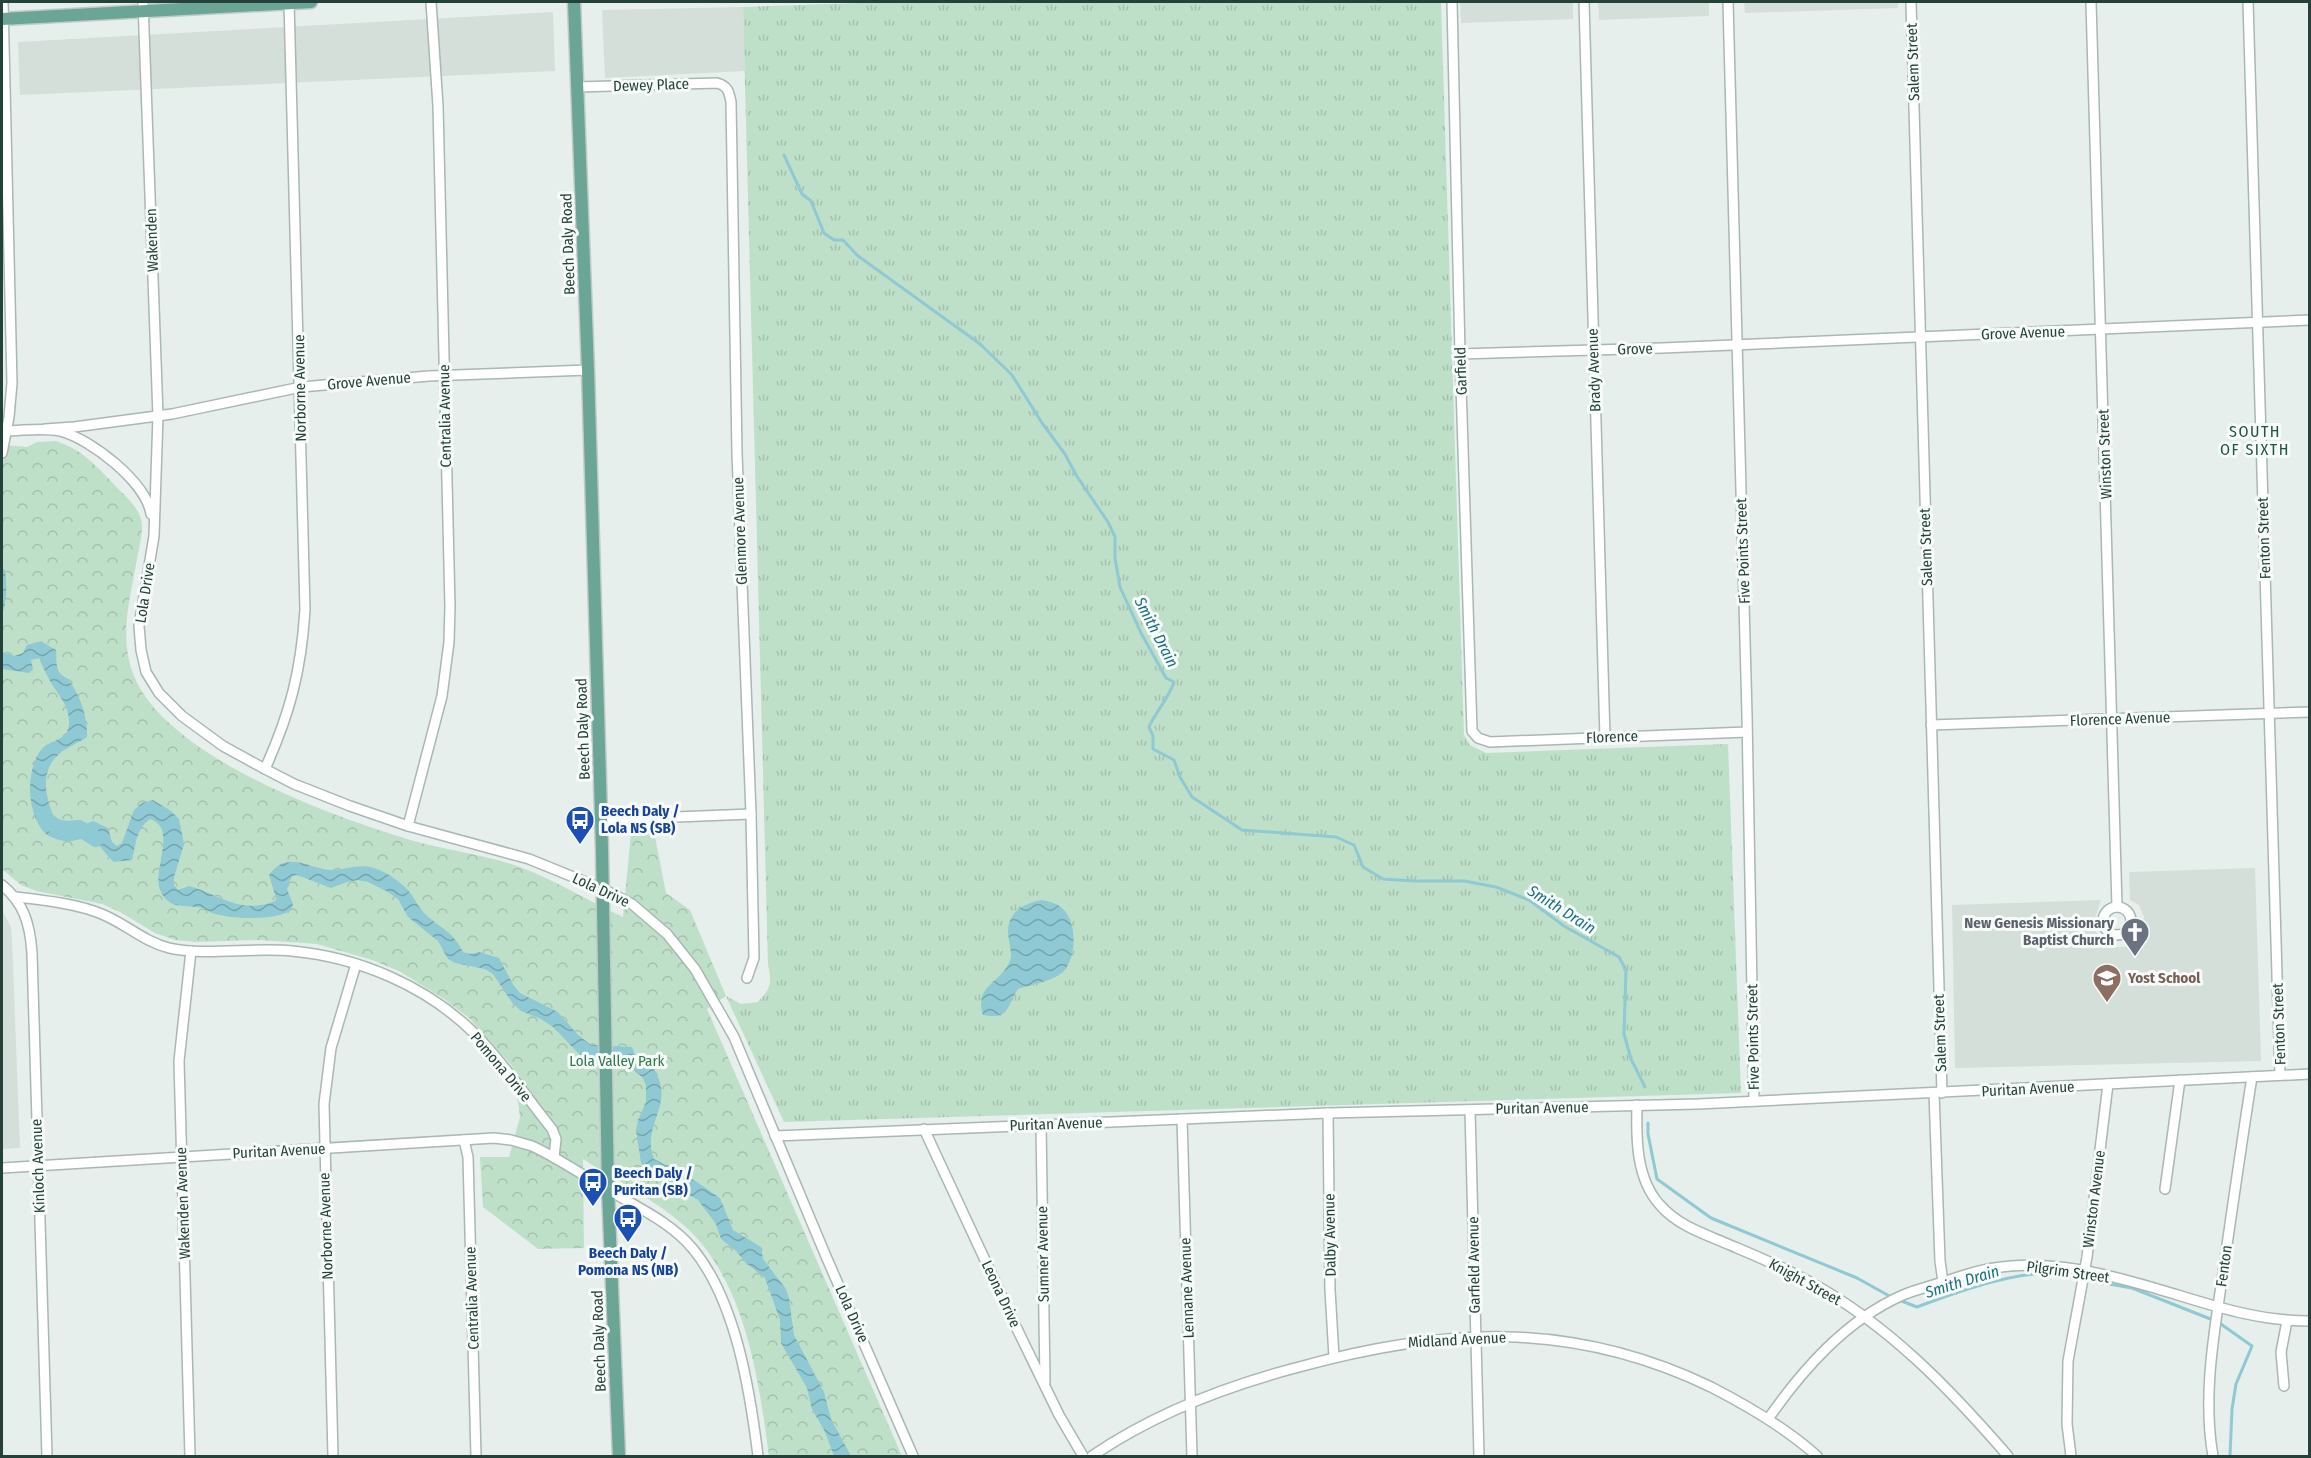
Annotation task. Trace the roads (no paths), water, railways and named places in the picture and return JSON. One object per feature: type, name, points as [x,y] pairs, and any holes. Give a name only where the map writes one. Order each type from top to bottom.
[{"type":"main road","points":[[2,19],[143,6],[311,2]]},
{"type":"main road","name":"Beech Daly Road","points":[[574,2],[588,370],[603,889],[608,1190],[619,1456]]},
{"type":"street","points":[[2,453],[12,382],[3,2]]},
{"type":"street","name":"Norborne Avenue","points":[[265,769],[291,704],[303,639],[305,592],[289,2]]},
{"type":"street","name":"Centralia Avenue","points":[[408,826],[442,696],[449,642],[438,106],[431,2]]},
{"type":"street","name":"Garfield","points":[[1452,2],[1471,724],[1472,731],[1478,738]]},
{"type":"street","name":"Brady Avenue","points":[[1584,2],[1605,738]]},
{"type":"street","name":"Five Points Street","points":[[1728,2],[1754,1101]]},
{"type":"street","name":"Salem Street","points":[[1911,2],[1931,725],[1940,1261],[1943,1282]]},
{"type":"street","name":"Winston Street","points":[[2091,2],[2117,907]]},
{"type":"street","name":"Fenton Street","points":[[2248,2],[2280,1075]]},
{"type":"street","name":"Wakenden","points":[[143,6],[158,416],[156,478]]},
{"type":"street","name":"Dewey Place","points":[[577,87],[707,82],[724,85]]},
{"type":"street","name":"Glenmore Avenue","points":[[724,85],[729,91],[731,102],[737,453],[751,814],[754,958],[747,978]]},
{"type":"street","name":"Grove Avenue","points":[[1737,344],[2310,320]]},
{"type":"street","name":"Grove","points":[[1460,354],[1737,344]]},
{"type":"street","name":"Grove Avenue","points":[[45,429],[158,416],[301,387],[444,375],[588,370]]},
{"type":"street","name":"Lola Drive","points":[[4,431],[45,429],[61,431],[95,447],[112,461],[143,494],[150,507],[154,528]]},
{"type":"street","name":"Lola Drive","points":[[156,478],[154,528],[139,626],[146,672],[159,693],[182,716],[223,746],[265,769],[322,796],[408,826],[529,859],[603,889],[632,904],[667,934],[695,969],[734,1037],[913,1456]]},
{"type":"street","name":"Florence Avenue","points":[[1931,725],[2310,712]]},
{"type":"street","name":"Florence","points":[[1478,738],[1490,742],[1747,732]]},
{"type":"street","points":[[601,820],[751,814]]},
{"type":"street","name":"Kinloch Avenue","points":[[2,885],[15,897],[26,918],[32,946],[47,1456]]},
{"type":"street","name":"Pomona Drive","points":[[15,897],[101,913],[153,942],[191,951],[254,949],[292,951],[334,957],[392,978],[455,1017],[476,1035],[552,1129],[556,1139],[554,1157]]},
{"type":"street","name":"Wakenden Avenue","points":[[190,1456],[179,1060],[191,951]]},
{"type":"street","name":"Norborne Avenue","points":[[333,1456],[324,1104],[334,1034],[356,964]]},
{"type":"street","name":"Puritan Avenue","points":[[775,1136],[924,1128],[1328,1113],[1637,1106],[2310,1074]]},
{"type":"street","name":"Fenton","points":[[2213,1456],[2209,1420],[2209,1389],[2218,1307],[2252,1077]]},
{"type":"street","points":[[2165,1189],[2180,1080]]},
{"type":"street","name":"Winston Avenue","points":[[2071,1456],[2067,1412],[2068,1361],[2084,1272],[2108,1084]]},
{"type":"street","name":"Knight Street","points":[[1637,1106],[1637,1138],[1643,1174],[1651,1193],[1665,1210],[1690,1228],[1808,1280],[1867,1317],[1947,1388],[2008,1456]]},
{"type":"street","name":"Garfield Avenue","points":[[1470,1110],[1479,1456]]},
{"type":"street","name":"Dalby Avenue","points":[[1328,1113],[1330,1290],[1334,1357]]},
{"type":"street","name":"Lennane Avenue","points":[[1182,1119],[1192,1456]]},
{"type":"street","name":"Sumner Avenue","points":[[1041,1124],[1045,1384]]},
{"type":"street","name":"Leona Drive","points":[[924,1128],[1018,1333],[1059,1415],[1083,1456]]},
{"type":"street","name":"Puritan Avenue","points":[[2,1168],[494,1138],[532,1146],[554,1157]]},
{"type":"street","name":"Centralia Avenue","points":[[464,1140],[468,1156],[476,1456]]},
{"type":"street","points":[[554,1157],[665,1224],[694,1250],[714,1283],[737,1345],[752,1402],[758,1456]]},
{"type":"street","name":"Pilgrim Street","points":[[1768,1419],[1809,1365],[1851,1327],[1902,1296],[1980,1271],[2013,1265],[2047,1266],[2134,1282],[2260,1318],[2310,1321]]},
{"type":"street","points":[[2284,1386],[2281,1360],[2287,1321]]},
{"type":"street","name":"Midland Avenue","points":[[1092,1456],[1142,1426],[1190,1403],[1247,1381],[1334,1357],[1404,1343],[1475,1336],[1546,1339],[1621,1353],[1696,1380],[1730,1397],[1768,1419],[1817,1456]]},
{"type":"water","points":[[2,568],[5,570],[6,587],[2,615]]},
{"type":"water","points":[[41,641],[56,650],[57,668],[68,679],[80,699],[87,730],[87,737],[59,754],[48,772],[46,792],[61,832],[74,830],[93,821],[108,828],[112,842],[117,846],[122,843],[134,810],[142,803],[153,800],[179,819],[184,844],[174,877],[174,885],[178,890],[189,886],[241,905],[263,905],[275,901],[269,875],[275,868],[288,862],[329,870],[368,866],[379,870],[404,886],[423,912],[451,934],[463,952],[470,954],[479,952],[499,958],[520,993],[558,1012],[578,1035],[591,1045],[632,1047],[635,1055],[653,1068],[660,1081],[661,1089],[660,1105],[651,1138],[654,1159],[694,1180],[720,1198],[733,1230],[761,1247],[763,1259],[786,1289],[794,1335],[824,1392],[831,1419],[851,1456],[834,1456],[825,1432],[812,1409],[807,1388],[781,1343],[780,1320],[765,1278],[721,1239],[716,1224],[698,1200],[648,1171],[641,1163],[636,1130],[646,1102],[646,1086],[643,1078],[629,1066],[590,1061],[579,1054],[553,1027],[521,1011],[513,1004],[493,974],[485,969],[455,963],[448,959],[438,941],[408,917],[398,899],[368,882],[358,880],[331,888],[297,875],[292,876],[287,889],[293,904],[291,910],[284,914],[265,917],[223,916],[203,908],[173,904],[164,897],[158,881],[162,831],[158,824],[150,819],[139,832],[132,860],[114,862],[91,839],[62,841],[45,833],[38,824],[31,803],[32,769],[44,746],[62,737],[68,730],[69,717],[39,658],[31,660],[33,669],[29,673],[2,669],[2,652],[14,656],[23,653],[27,645]]},
{"type":"water","points":[[1042,900],[1054,903],[1068,916],[1074,941],[1068,966],[1053,978],[1018,989],[1003,1014],[983,1015],[981,1005],[985,991],[1005,970],[1010,960],[1008,931],[1011,917],[1027,904]]},
{"type":"waterway","name":"Smith Drain","points":[[784,155],[802,194],[811,201],[824,233],[834,240],[843,240],[858,256],[980,344],[1012,375],[1042,423],[1065,454],[1076,475],[1108,522],[1115,537],[1115,558],[1120,587],[1141,633],[1166,678],[1174,682],[1149,727],[1153,736],[1153,749],[1174,760],[1180,777],[1192,797],[1242,830],[1336,837],[1354,845],[1363,867],[1383,879],[1464,881],[1496,887],[1529,900],[1564,926],[1619,957],[1626,970],[1624,1034],[1631,1059],[1645,1087]]},
{"type":"waterway","points":[[44,816],[55,826],[64,829],[79,828],[96,839]]},
{"type":"waterway","name":"Smith Drain","points":[[1648,1123],[1657,1179],[1711,1218],[1857,1278],[1893,1298]]},
{"type":"waterway","name":"Smith Drain","points":[[1899,1300],[1917,1307],[1975,1287],[2020,1276],[2044,1274],[2073,1278]]},
{"type":"waterway","name":"Smith Drain","points":[[2092,1281],[2132,1288],[2213,1320]]},
{"type":"waterway","name":"Smith Drain","points":[[2218,1322],[2252,1346],[2236,1384],[2232,1409],[2230,1456]]},
{"type":"place","name":"Beech Daly / Lola NS (SB)","points":[[580,846]]},
{"type":"place","name":"New Genesis Missionary Baptist Church","points":[[2135,958]]},
{"type":"place","name":"Yost School","points":[[2107,1004]]},
{"type":"place","name":"Beech Daly / Puritan (SB)","points":[[593,1208]]},
{"type":"place","name":"Beech Daly / Pomona NS (NB)","points":[[628,1244]]},
{"type":"district","name":"SOUTH OF SIXTH","points":[[2255,440]]},
{"type":"park label","name":"Lola Valley Park","points":[[617,1061]]}]
